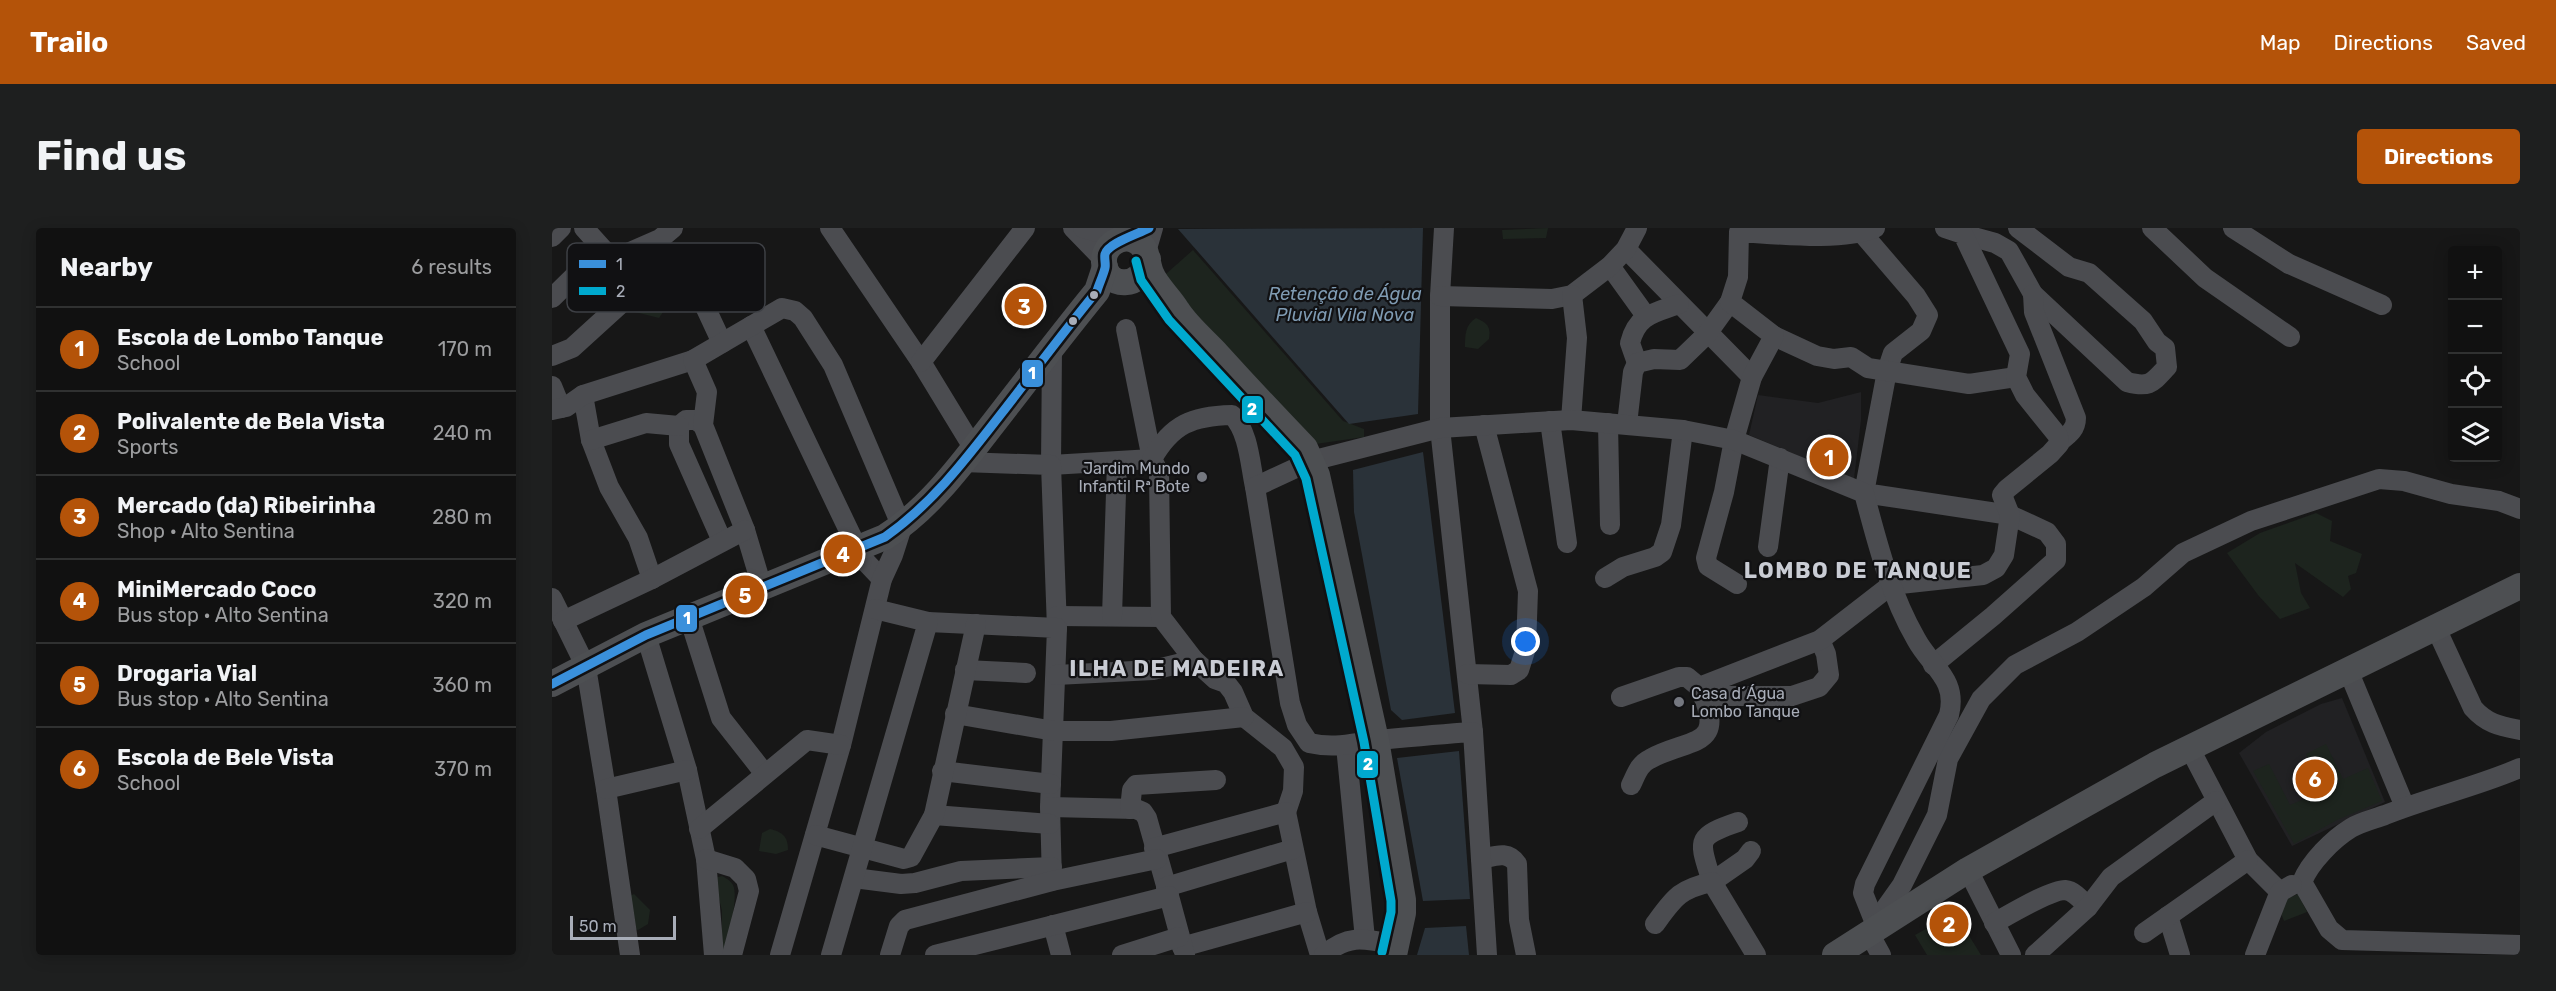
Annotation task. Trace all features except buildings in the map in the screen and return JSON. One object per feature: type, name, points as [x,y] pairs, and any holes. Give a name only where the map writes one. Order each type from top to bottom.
[{"type":"main road","points":[[1115,273],[1109,247],[1141,241]]},
{"type":"main road","points":[[552,684],[646,635],[857,549],[885,537],[902,526],[934,495],[968,455],[1097,291],[1115,273],[1144,273],[1141,241]]},
{"type":"main road","points":[[1141,241],[1151,274],[1178,312]]},
{"type":"main road","points":[[1115,273],[1143,284],[1178,312],[1305,448],[1317,475],[1376,740],[1403,900],[1396,950]]},
{"type":"main road","points":[[1835,955],[1875,935],[1968,870],[2189,747],[2520,586]]},
{"type":"street","points":[[552,237],[561,228]]},
{"type":"street","points":[[584,228],[597,243]]},
{"type":"street","points":[[647,243],[660,239],[673,228]]},
{"type":"street","points":[[830,228],[921,362],[968,455],[1051,465],[1152,459]]},
{"type":"street","points":[[921,362],[1025,228]]},
{"type":"street","points":[[1083,228],[1141,241]]},
{"type":"street","points":[[1083,228],[1115,273]]},
{"type":"street","points":[[1444,228],[1440,297],[1440,428],[1473,732],[1487,955]]},
{"type":"street","points":[[1440,297],[1552,299],[1572,295],[1610,267],[1626,249],[1637,228]]},
{"type":"street","points":[[1954,231],[1995,243],[2009,251],[2032,294],[2127,381],[2143,386],[2153,382],[2168,367],[2165,348],[2157,342],[2142,321],[2090,273],[2069,267],[2018,228]]},
{"type":"street","points":[[2152,228],[2205,278],[2290,337]]},
{"type":"street","points":[[2233,228],[2289,264],[2382,305]]},
{"type":"street","points":[[1637,363],[1654,359],[1680,360],[1707,334],[1730,302],[1738,277],[1738,230],[1870,230],[1928,315],[1921,331],[1893,353],[1887,370],[1864,492],[1891,585],[1917,641],[1946,679],[1953,701],[1949,715],[1865,884],[1863,893],[1875,935]]},
{"type":"street","points":[[1954,231],[2020,354],[2016,377],[2025,395],[2058,436],[2059,442]]},
{"type":"street","points":[[1626,249],[1707,334],[1752,377]]},
{"type":"street","points":[[1610,267],[1646,316]]},
{"type":"street","points":[[552,298],[567,286]]},
{"type":"street","points":[[1701,692],[1820,640],[1891,585],[1983,575],[1996,568],[2004,555],[2010,515],[2002,495],[2050,454],[2059,442],[2071,433],[2076,424],[2076,418],[2034,312],[2032,294]]},
{"type":"street","points":[[1571,420],[1577,338],[1572,295]]},
{"type":"street","points":[[1730,302],[1774,336],[1817,356],[1834,359],[1851,357],[1868,368],[1969,384],[2016,377]]},
{"type":"street","points":[[1610,525],[1617,423],[1637,363],[1630,343],[1633,334],[1646,316],[1679,304]]},
{"type":"street","points":[[552,386],[556,409],[583,395],[693,360],[782,308],[795,311],[803,318],[833,365],[902,526],[896,548],[882,579],[841,745],[780,955]]},
{"type":"street","points":[[552,356],[572,348],[612,312]]},
{"type":"street","points":[[708,312],[722,342]]},
{"type":"street","points":[[751,326],[857,549],[868,566],[882,579]]},
{"type":"street","points":[[1126,329],[1152,459],[1159,473],[1161,617],[1194,660],[1215,679],[1226,682],[1244,717],[1283,748],[1294,767],[1293,791],[1286,812],[1306,912],[1322,955],[1336,944],[1347,940],[1365,939],[1396,950]]},
{"type":"street","points":[[1737,584],[1713,572],[1706,558],[1724,492],[1734,440],[1752,377],[1774,336]]},
{"type":"street","points":[[1052,349],[1051,465],[1057,622],[1050,816],[1052,874]]},
{"type":"street","points":[[693,360],[707,392],[703,425],[745,530],[762,587]]},
{"type":"street","points":[[583,395],[591,440],[609,488],[638,538],[652,579]]},
{"type":"street","points":[[1152,459],[1161,443],[1175,428],[1191,421],[1232,415],[1239,422],[1255,487],[1290,703],[1297,725],[1309,743],[1328,747],[1346,746],[1376,740],[1473,732]]},
{"type":"street","points":[[591,440],[646,423],[679,426],[686,420],[696,420],[703,425]]},
{"type":"street","points":[[1255,487],[1311,461],[1440,428],[1571,420],[1683,430],[1734,440],[1864,492],[2010,515],[2047,532],[2056,544],[2056,560],[1994,616],[1933,664]]},
{"type":"street","points":[[1550,421],[1567,543]]},
{"type":"street","points":[[679,426],[679,444],[722,541]]},
{"type":"street","points":[[1467,674],[1511,675],[1520,669],[1526,648],[1528,591],[1484,426]]},
{"type":"street","points":[[1605,578],[1623,567],[1655,557],[1662,552],[1671,525],[1683,430]]},
{"type":"street","points":[[1768,547],[1780,458]]},
{"type":"street","points":[[1112,616],[1117,462]]},
{"type":"street","points":[[1875,935],[1937,814],[1948,759],[1981,699],[2015,665],[2077,632],[2144,587],[2183,553],[2251,521],[2379,479],[2404,481],[2451,494],[2499,501],[2520,509]]},
{"type":"street","points":[[563,621],[652,579],[745,530]]},
{"type":"street","points":[[552,598],[586,667],[630,955]]},
{"type":"street","points":[[874,609],[928,622],[976,624],[1057,622],[1112,616],[1161,617]]},
{"type":"street","points":[[689,616],[722,718],[765,774]]},
{"type":"street","points":[[831,955],[928,622]]},
{"type":"street","points":[[815,835],[904,860],[911,857],[933,814],[976,624]]},
{"type":"street","points":[[2436,628],[2473,708],[2482,718],[2493,724],[2520,730]]},
{"type":"street","points":[[646,635],[687,770],[706,860],[714,955]]},
{"type":"street","points":[[1701,692],[1792,696],[1819,687],[1829,675],[1826,654],[1820,640]]},
{"type":"street","points":[[1056,675],[1153,670],[1194,660]]},
{"type":"street","points":[[965,670],[1026,673]]},
{"type":"street","points":[[2348,670],[2405,807]]},
{"type":"street","points":[[1621,697],[1679,676],[1687,677],[1701,692],[1710,721],[1708,733],[1700,740],[1650,759],[1640,766],[1631,785]]},
{"type":"street","points":[[955,714],[1054,731],[1111,732],[1244,717]]},
{"type":"street","points":[[699,829],[807,740],[841,745]]},
{"type":"street","points":[[1346,746],[1365,939]]},
{"type":"street","points":[[2189,747],[2248,860],[2280,892]]},
{"type":"street","points":[[2302,882],[2306,872],[2338,837],[2352,827],[2405,807],[2489,781],[2520,768]]},
{"type":"street","points":[[606,789],[687,770]]},
{"type":"street","points":[[942,771],[1051,784]]},
{"type":"street","points":[[1130,808],[1132,790],[1136,785],[1216,780]]},
{"type":"street","points":[[2035,955],[2088,907],[2111,877],[2216,801]]},
{"type":"street","points":[[933,814],[1050,816],[1130,808],[1143,812],[1147,818],[1182,946]]},
{"type":"street","points":[[890,955],[899,926],[905,920],[1052,874],[1155,854],[1286,812]]},
{"type":"street","points":[[1738,822],[1712,831],[1704,838],[1702,849],[1712,882],[1756,955]]},
{"type":"street","points":[[935,955],[1053,925],[1168,892],[1293,849]]},
{"type":"street","points":[[1655,924],[1673,900],[1690,887],[1712,882],[1745,859],[1751,851]]},
{"type":"street","points":[[1481,859],[1507,855],[1512,857],[1517,864],[1519,920],[1526,955]]},
{"type":"street","points":[[706,860],[735,868],[746,879],[749,891],[732,955]]},
{"type":"street","points":[[901,884],[904,860]]},
{"type":"street","points":[[2144,933],[2248,860]]},
{"type":"street","points":[[1968,870],[2011,955]]},
{"type":"street","points":[[854,878],[901,884],[915,883],[961,871],[1052,874]]},
{"type":"street","points":[[2255,955],[2280,892],[2286,887],[2302,882]]},
{"type":"street","points":[[2302,882],[2329,929],[2342,940],[2520,945]]},
{"type":"street","points":[[1994,923],[2051,894],[2066,890],[2075,894],[2088,907]]},
{"type":"street","points":[[1122,955],[1182,946],[1306,912]]},
{"type":"street","points":[[2168,916],[2180,955]]},
{"type":"street","points":[[1053,925],[1061,955]]},
{"type":"shaded area","points":[[1548,228],[1546,238],[1503,239],[1502,230]]},
{"type":"shaded area","points":[[1193,250],[1343,421],[1364,429],[1364,437],[1309,445],[1158,281]]},
{"type":"shaded area","points":[[635,312],[663,312],[659,318]]},
{"type":"shaded area","points":[[1476,318],[1489,328],[1489,339],[1478,349],[1465,347],[1468,327]]},
{"type":"shaded area","points":[[1861,392],[1861,420],[1854,479],[1749,435],[1758,395],[1818,403]]},
{"type":"shaded area","points":[[2316,513],[2332,521],[2330,541],[2362,554],[2356,573],[2348,576],[2351,589],[2343,597],[2295,563],[2301,593],[2310,608],[2280,619],[2258,595],[2227,553],[2260,533]]},
{"type":"shaded area","points":[[2342,698],[2385,802],[2292,846],[2239,753],[2266,732],[2321,704]]},
{"type":"shaded area","points":[[2326,744],[2343,779],[2368,768],[2382,801],[2337,820],[2294,844],[2253,771],[2269,764],[2290,805],[2321,792],[2306,754]]},
{"type":"shaded area","points":[[770,829],[784,835],[788,850],[776,854],[759,851],[762,833]]},
{"type":"shaded area","points":[[722,876],[733,885],[735,899],[730,931],[722,955],[722,911],[714,878]]},
{"type":"shaded area","points":[[634,894],[650,910],[648,924],[638,930],[618,925],[613,904]]},
{"type":"shaded area","points":[[2298,894],[2307,912],[2284,921],[2280,911],[2282,901]]},
{"type":"shaded area","points":[[1955,913],[1981,955],[1927,955],[1915,935]]},
{"type":"water","name":"Retenção de Água Pluvial Vila Nova","points":[[1423,228],[1418,414],[1349,424],[1178,229]]},
{"type":"water","points":[[1423,452],[1455,713],[1402,720],[1391,710],[1354,512],[1353,470]]},
{"type":"water","points":[[1459,751],[1470,899],[1423,901],[1397,758]]},
{"type":"water","points":[[1466,926],[1469,955],[1417,955],[1425,928]]},
{"type":"transit line","name":"1","points":[[552,684],[646,635],[885,537],[918,510],[961,464],[1097,291],[1105,268],[1107,250],[1149,228]]},
{"type":"transit line","name":"2","points":[[1136,261],[1141,280],[1169,320],[1295,455],[1306,479],[1364,742],[1391,901],[1391,912],[1382,952]]},
{"type":"place","name":"Mercado (da) Ribeirinha","points":[[1024,306]]},
{"type":"place","name":"Escola de Lombo Tanque","points":[[1829,457]]},
{"type":"place","name":"Jardim Mundo Infantil Rª Bote","points":[[1202,477]]},
{"type":"place","name":"MiniMercado Coco","points":[[843,554]]},
{"type":"place","name":"Drogaria Vial","points":[[745,595]]},
{"type":"place","name":"Casa d´Água Lombo Tanque","points":[[1679,702]]},
{"type":"place","name":"Escola de Bele Vista","points":[[2315,779]]},
{"type":"place","name":"Polivalente de Bela Vista","points":[[1949,924]]},
{"type":"district","name":"LOMBO DE TANQUE","points":[[1858,570]]},
{"type":"district","name":"ILHA DE MADEIRA","points":[[1177,668]]}]
